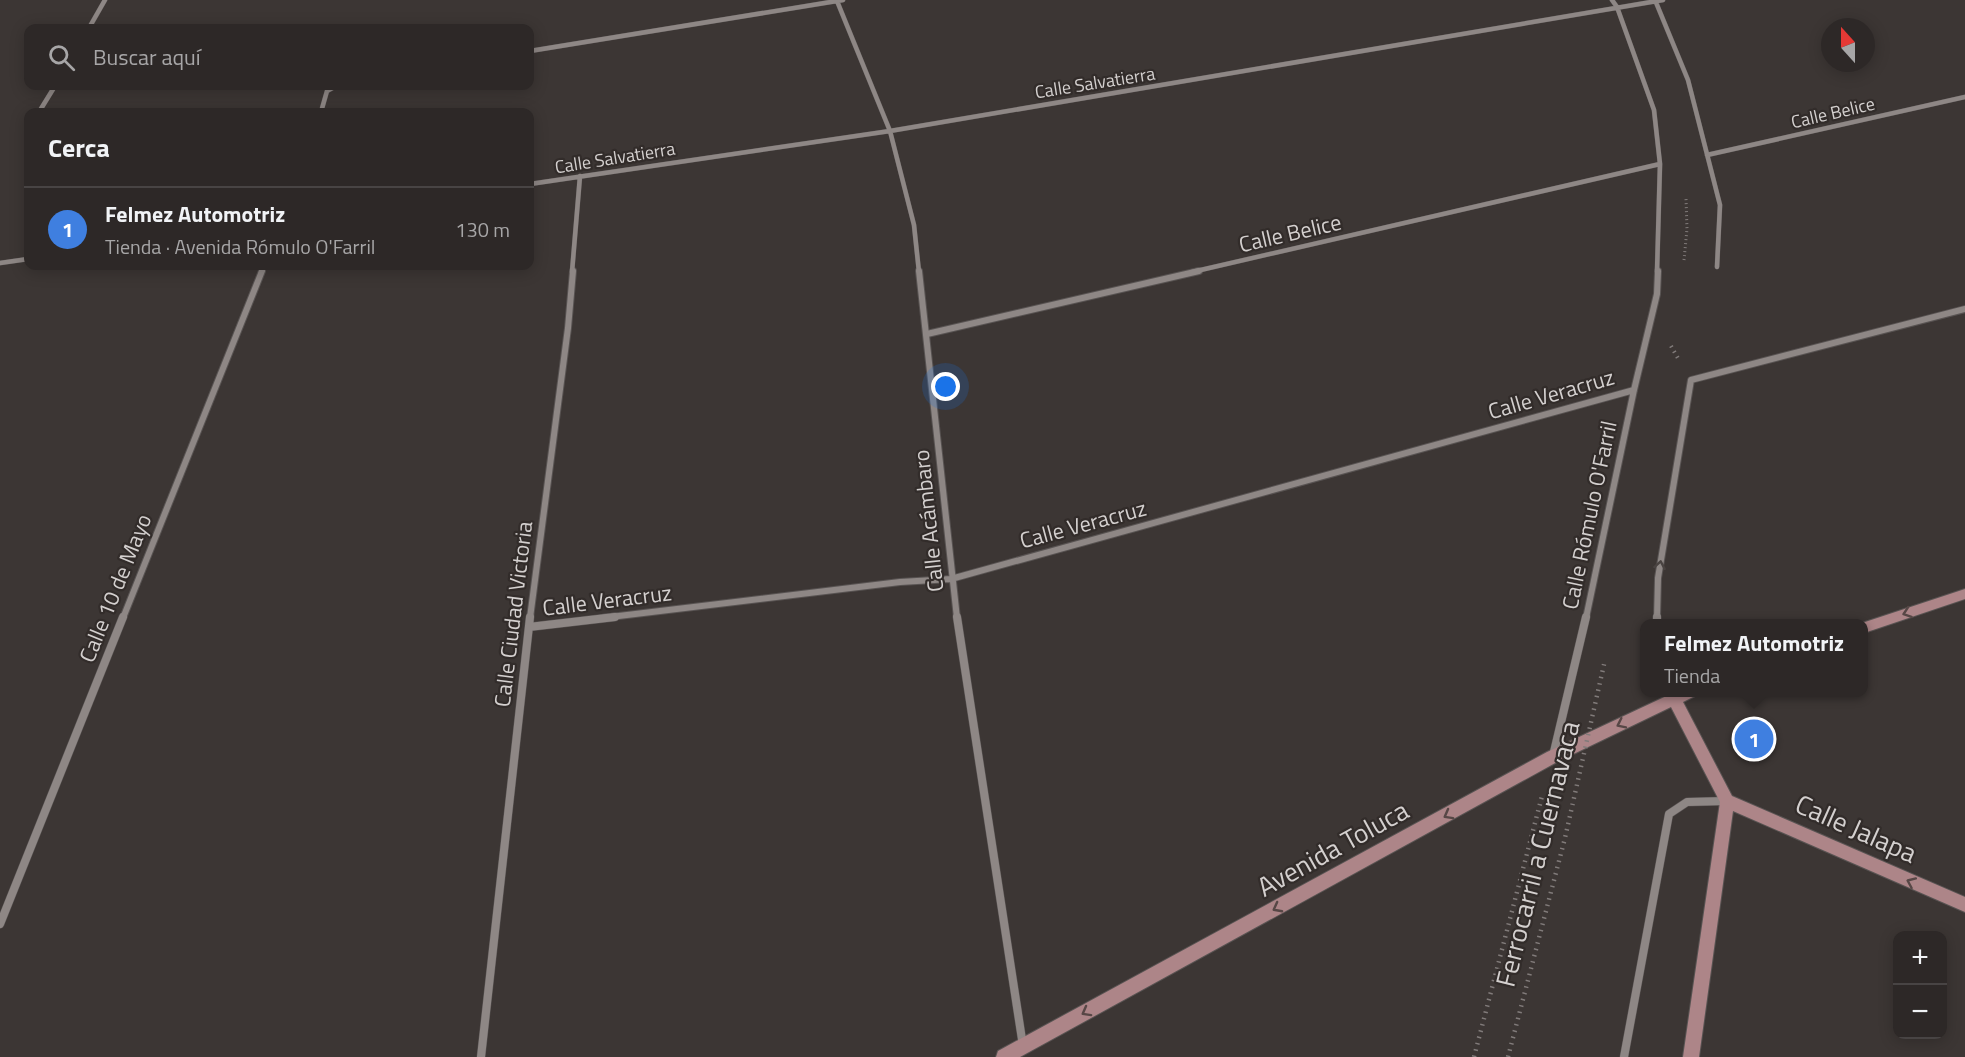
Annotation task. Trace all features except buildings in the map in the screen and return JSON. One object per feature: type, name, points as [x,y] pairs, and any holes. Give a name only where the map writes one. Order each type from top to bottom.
[{"type":"street","points":[[90,24],[105,0]]},
{"type":"street","points":[[534,50],[840,0]]},
{"type":"street","name":"Calle Acámbaro","points":[[840,0],[890,131],[914,225],[951,579],[1023,1046]]},
{"type":"street","name":"Calle Rómulo O'Farril","points":[[1552,757],[1588,610],[1634,390],[1657,294],[1660,164],[1654,110],[1617,7],[1612,0]]},
{"type":"street","name":"Calle Salvatierra","points":[[534,183],[890,131],[1663,0]]},
{"type":"street","points":[[1656,1],[1688,80],[1720,205],[1717,267]]},
{"type":"street","points":[[41,108],[53,90]]},
{"type":"street","points":[[322,108],[327,90]]},
{"type":"street","name":"Calle Belice","points":[[1707,156],[1965,97]]},
{"type":"street","name":"Calle Belice","points":[[927,334],[1660,164]]},
{"type":"street","name":"Calle Ciudad Victoria","points":[[481,1057],[529,627],[568,328],[580,176]]},
{"type":"street","points":[[0,263],[24,260]]},
{"type":"street","name":"Calle 10 de Mayo","points":[[0,924],[262,270]]},
{"type":"street","points":[[1657,619],[1658,578],[1691,380],[1965,309]]},
{"type":"street","name":"Calle Veracruz","points":[[529,627],[900,582],[951,579],[1634,390]]},
{"type":"street","points":[[1950,598],[1965,588]]},
{"type":"street","points":[[1868,625],[1965,594]]},
{"type":"street","name":"Avenida Toluca","points":[[1004,1057],[1552,757],[1671,697]]},
{"type":"street","points":[[1674,697],[1727,801],[1691,1057]]},
{"type":"street","points":[[1624,1057],[1669,814],[1675,807],[1687,801],[1727,801]]},
{"type":"street","name":"Calle Jalapa","points":[[1727,801],[1965,905]]},
{"type":"path","name":"Ferrocarril a Cuernavaca","points":[[1508,1057],[1564,838],[1605,660]]},
{"type":"path","points":[[1474,1057],[1552,757]]},
{"type":"place","name":"Felmez Automotriz","points":[[1754,739]]}]
